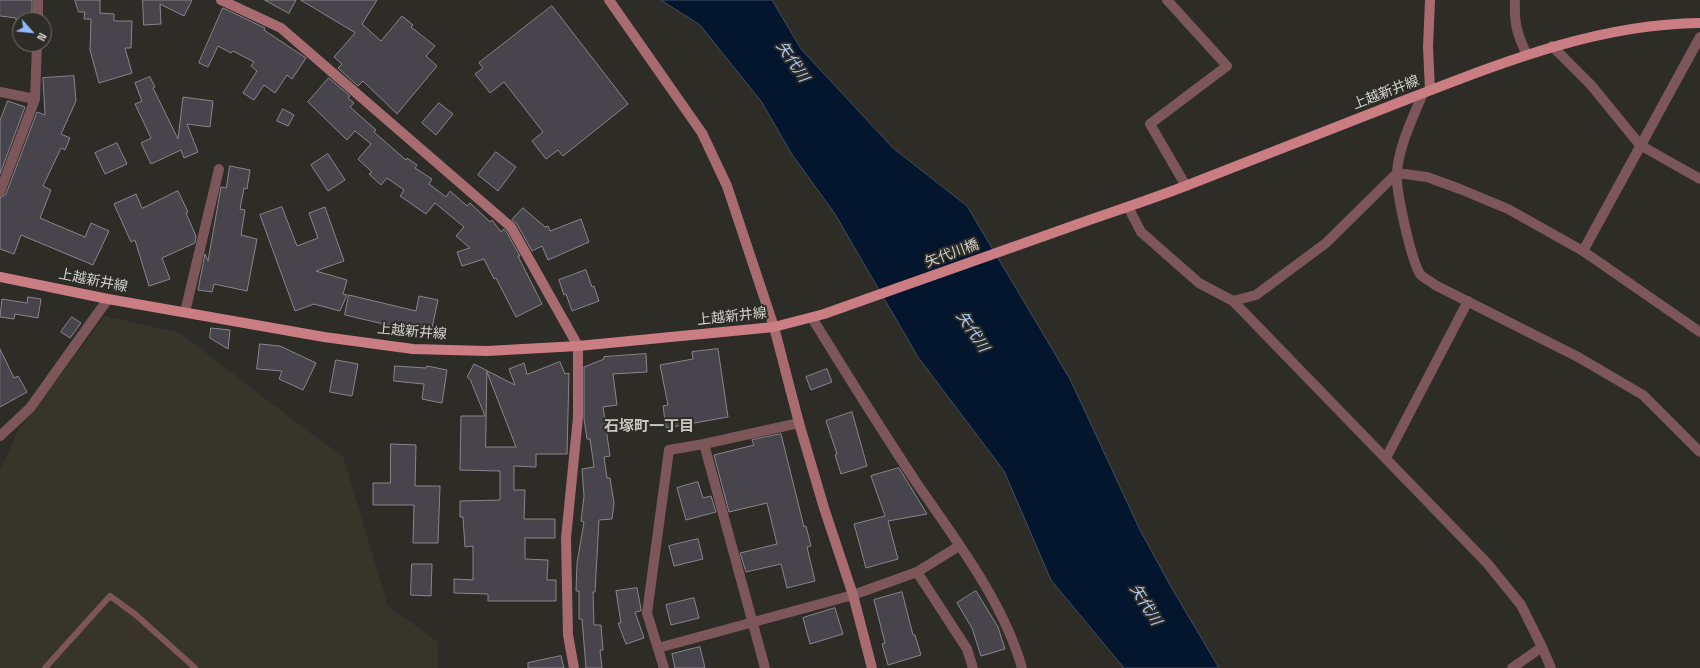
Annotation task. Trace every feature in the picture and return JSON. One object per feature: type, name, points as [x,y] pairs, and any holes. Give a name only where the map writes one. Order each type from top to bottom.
[{"type":"main road","name":"上越新井線","points":[[1090,220],[1186,186],[1427,92],[1552,46],[1610,33],[1648,27],[1681,23],[1700,23]]},
{"type":"main road","name":"矢代川橋","points":[[824,314],[1090,220]]},
{"type":"main road","name":"上越新井線","points":[[0,276],[108,299],[324,337],[413,349],[488,351],[578,346],[774,327],[824,314]]},
{"type":"street","points":[[38,0],[38,12]]},
{"type":"street","points":[[221,0],[281,28],[510,227],[578,346],[578,417],[566,538],[568,635],[574,668]]},
{"type":"street","points":[[608,0],[702,133],[727,186],[774,327],[824,508],[853,595],[872,668]]},
{"type":"street","points":[[1166,0],[1227,66],[1150,124],[1186,186]]},
{"type":"street","points":[[1430,0],[1427,92],[1404,142],[1397,173],[1400,200],[1407,233],[1414,259],[1421,274],[1435,284],[1578,357],[1643,394],[1700,452]]},
{"type":"street","points":[[1515,0],[1514,14],[1517,34],[1527,55]]},
{"type":"street","points":[[1583,251],[1700,37]]},
{"type":"street","points":[[1552,46],[1591,85],[1640,145],[1700,179]]},
{"type":"street","points":[[0,192],[35,99],[37,52]]},
{"type":"street","points":[[0,92],[35,99]]},
{"type":"street","points":[[185,312],[219,169]]},
{"type":"street","points":[[1397,173],[1427,177],[1501,206],[1583,251],[1700,332]]},
{"type":"street","points":[[1232,301],[1256,295],[1326,244],[1397,173]]},
{"type":"street","points":[[1128,207],[1141,232],[1199,284],[1232,301],[1487,563],[1521,605],[1551,668]]},
{"type":"street","points":[[0,436],[30,408],[108,299]]},
{"type":"street","points":[[1386,458],[1468,301]]},
{"type":"street","points":[[812,318],[890,443],[959,546],[1006,622],[1022,668]]},
{"type":"street","points":[[664,668],[647,613],[669,450],[800,423]]},
{"type":"street","points":[[704,444],[765,668]]},
{"type":"street","points":[[658,648],[853,595],[917,572],[959,546]]},
{"type":"street","points":[[917,572],[967,649],[972,668]]},
{"type":"street","points":[[1512,668],[1542,647]]},
{"type":"lane","points":[[45,668],[110,596],[136,615],[196,668]]},
{"type":"shaded area","points":[[105,316],[180,333],[306,430],[343,456],[388,606],[438,642],[438,668],[0,668],[0,470],[18,431]]},
{"type":"water","name":"矢代川","points":[[661,0],[772,0],[801,49],[893,148],[967,206],[1070,379],[1140,530],[1170,585],[1219,668],[1124,668],[1051,580],[1004,471],[918,357],[835,214],[791,153],[761,101],[700,25]]},
{"type":"building","points":[[0,0],[32,0],[32,12],[12,12],[12,18],[0,16]]},
{"type":"building","points":[[75,0],[100,0],[100,13],[114,14],[114,21],[132,21],[131,48],[125,48],[132,73],[99,83],[90,50],[91,19],[84,19],[85,12],[79,12]]},
{"type":"building","points":[[143,0],[192,0],[184,16],[160,4],[161,24],[144,25]]},
{"type":"building","points":[[265,0],[296,0],[289,13]]},
{"type":"building","points":[[301,0],[377,0],[362,24],[381,41],[402,16],[413,25],[411,27],[435,46],[426,56],[437,66],[397,114],[363,81],[358,86],[338,68],[342,64],[334,57],[355,33]]},
{"type":"building","points":[[552,6],[628,104],[563,156],[558,150],[546,159],[532,141],[543,132],[504,82],[490,93],[475,74],[483,68],[479,63]]},
{"type":"building","points":[[223,8],[265,28],[264,30],[306,58],[292,79],[287,75],[275,93],[264,85],[254,100],[243,93],[257,71],[251,66],[254,62],[233,51],[231,53],[218,46],[208,67],[199,63]]},
{"type":"building","points":[[74,76],[76,101],[61,134],[70,138],[65,150],[61,148],[43,186],[51,190],[40,218],[85,237],[91,223],[109,231],[93,265],[21,235],[14,254],[0,249],[0,198],[6,194],[37,112],[45,115],[43,78]]},
{"type":"building","points":[[150,77],[155,87],[153,88],[178,139],[183,97],[213,101],[210,127],[187,124],[198,152],[184,158],[181,150],[151,164],[141,143],[151,138],[135,104],[142,101],[135,83]]},
{"type":"building","points":[[329,78],[350,96],[348,98],[354,103],[350,107],[376,130],[374,132],[406,160],[407,158],[417,165],[415,168],[432,179],[429,184],[446,197],[450,191],[467,206],[470,203],[490,222],[492,220],[501,232],[504,229],[506,231],[520,256],[518,256],[542,304],[516,317],[496,278],[494,279],[484,259],[462,266],[457,252],[470,248],[456,236],[464,227],[435,203],[426,214],[400,196],[404,190],[387,178],[381,185],[369,174],[372,172],[358,159],[371,144],[355,131],[347,140],[308,102]]},
{"type":"building","points":[[8,101],[25,107],[0,174],[0,121]]},
{"type":"building","points":[[439,103],[453,114],[436,135],[422,123]]},
{"type":"building","points":[[283,109],[294,115],[288,126],[277,121]]},
{"type":"building","points":[[117,143],[127,164],[105,174],[95,153]]},
{"type":"building","points":[[496,152],[516,167],[498,191],[478,175]]},
{"type":"building","points":[[328,154],[345,180],[328,191],[311,165]]},
{"type":"building","points":[[230,166],[250,170],[247,189],[244,188],[240,209],[245,210],[241,235],[257,239],[247,291],[214,284],[212,292],[198,290],[205,254],[208,261],[221,187],[226,188]]},
{"type":"building","points":[[178,191],[188,212],[186,213],[196,236],[195,243],[162,258],[170,279],[149,286],[135,240],[131,242],[114,204],[136,194],[142,208]]},
{"type":"building","points":[[282,207],[297,246],[318,238],[309,213],[325,207],[344,261],[316,271],[347,280],[343,294],[347,295],[340,311],[314,304],[295,311],[260,215]]},
{"type":"building","points":[[523,208],[545,227],[548,226],[550,231],[581,219],[589,242],[548,260],[542,246],[532,251],[517,224],[512,220]]},
{"type":"building","points":[[586,270],[599,301],[572,311],[559,280]]},
{"type":"building","points":[[349,295],[416,311],[419,296],[438,300],[432,328],[407,323],[405,329],[345,315]]},
{"type":"building","points":[[28,297],[41,299],[38,318],[15,314],[14,319],[0,317],[2,299],[27,303]]},
{"type":"building","points":[[72,317],[81,323],[70,338],[61,332]]},
{"type":"building","points":[[211,328],[230,330],[228,349],[210,338]]},
{"type":"building","points":[[260,344],[280,346],[316,363],[303,390],[279,379],[282,371],[257,369]]},
{"type":"building","points":[[0,349],[14,378],[18,376],[27,392],[0,407]]},
{"type":"building","points":[[718,349],[728,417],[666,428],[663,406],[668,405],[660,365],[693,359],[692,352]]},
{"type":"building","points":[[646,354],[647,372],[613,374],[617,405],[603,407],[610,456],[604,457],[607,478],[610,478],[614,503],[612,519],[599,520],[595,592],[593,592],[594,625],[601,625],[603,650],[600,650],[602,668],[586,668],[582,619],[579,619],[579,591],[576,591],[577,563],[584,522],[581,521],[584,496],[582,469],[594,467],[590,439],[587,439],[584,419],[584,367],[604,359],[604,357]]},
{"type":"building","points":[[336,360],[358,364],[352,396],[330,392]]},
{"type":"building","points":[[560,362],[565,374],[569,373],[567,454],[536,454],[536,467],[514,466],[514,490],[525,490],[524,519],[555,519],[555,538],[525,538],[525,559],[548,560],[547,580],[556,580],[556,601],[488,601],[488,594],[454,593],[454,579],[473,580],[473,546],[465,547],[463,517],[460,517],[460,501],[500,500],[500,471],[460,470],[461,416],[485,416],[470,379],[467,377],[474,364],[515,385],[509,369],[524,363],[527,374]],"holes":[[[487,372],[516,447],[486,447]]]},
{"type":"building","points":[[395,366],[426,368],[427,366],[447,370],[442,403],[422,399],[424,384],[394,381]]},
{"type":"building","points":[[827,369],[832,382],[811,390],[806,377]]},
{"type":"building","points":[[852,412],[867,466],[841,474],[835,455],[837,454],[826,421]]},
{"type":"building","points":[[781,434],[804,527],[806,526],[811,546],[807,547],[815,581],[787,588],[781,564],[746,572],[740,553],[777,544],[767,503],[729,512],[714,455],[754,445],[752,440]]},
{"type":"building","points":[[391,444],[416,445],[415,486],[440,486],[438,543],[413,543],[414,505],[373,505],[373,483],[390,483]]},
{"type":"building","points":[[899,468],[927,514],[888,521],[898,559],[866,568],[854,524],[885,516],[871,476]]},
{"type":"building","points":[[698,482],[703,498],[711,496],[716,512],[686,520],[677,488]]},
{"type":"building","points":[[698,539],[703,559],[674,566],[669,546]]},
{"type":"building","points":[[412,564],[432,564],[431,596],[411,595]]},
{"type":"building","points":[[637,588],[641,611],[635,612],[644,638],[626,644],[618,623],[621,623],[616,591]]},
{"type":"building","points":[[976,591],[998,627],[1005,649],[981,656],[972,628],[957,603]]},
{"type":"building","points":[[902,592],[913,635],[915,635],[921,655],[888,665],[882,644],[885,643],[874,600]]},
{"type":"building","points":[[694,598],[699,618],[671,625],[666,605]]},
{"type":"building","points":[[835,608],[843,634],[810,644],[803,618]]},
{"type":"building","points":[[700,647],[705,668],[675,668],[672,654]]},
{"type":"building","points":[[561,656],[564,668],[528,668],[528,663]]},
{"type":"district","name":"石塚町一丁目","points":[[649,427]]}]
